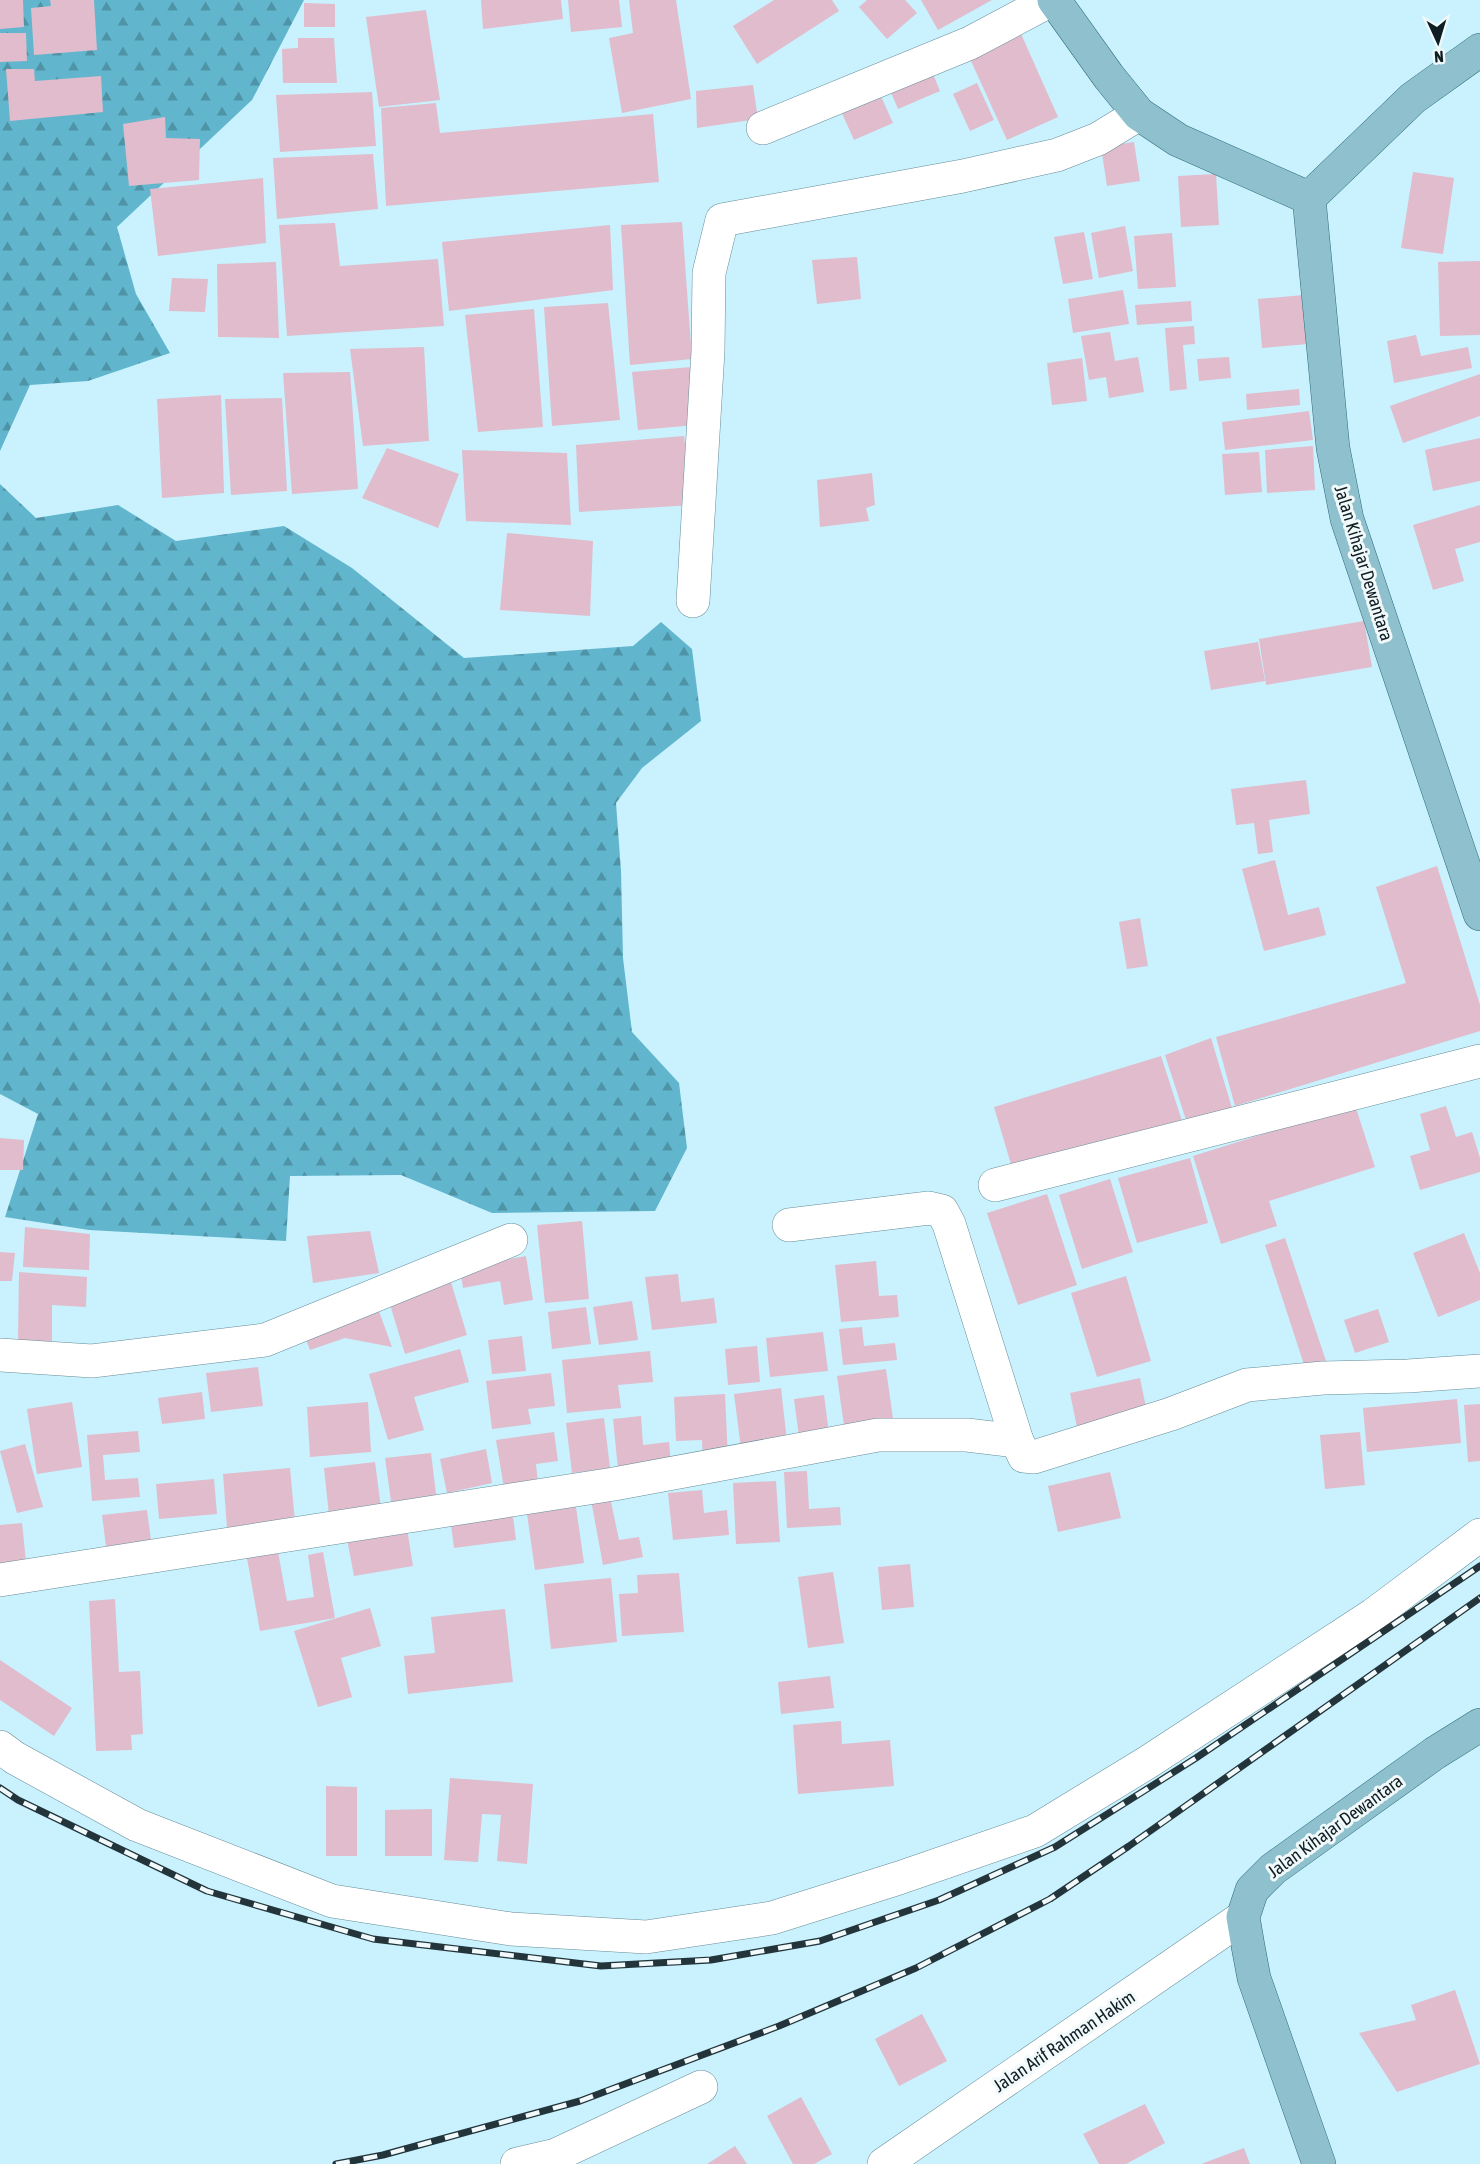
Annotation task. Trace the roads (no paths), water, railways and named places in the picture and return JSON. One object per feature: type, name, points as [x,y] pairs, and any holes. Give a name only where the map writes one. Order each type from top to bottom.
[{"type":"main road","points":[[1053,0],[1139,114],[1178,140],[1309,198],[1413,98],[1480,50]]},
{"type":"main road","name":"Jalan Kihajar Dewantara","points":[[1309,198],[1333,448],[1347,519],[1480,914]]},
{"type":"main road","name":"Jalan Kihajar Dewantara","points":[[1319,2164],[1254,1978],[1244,1917],[1252,1890],[1273,1869],[1436,1753],[1480,1725]]},
{"type":"street","points":[[763,128],[970,43],[1053,0]]},
{"type":"street","points":[[693,601],[708,351],[710,273],[722,220],[963,176],[1057,155],[1098,139],[1139,114]]},
{"type":"street","points":[[996,1185],[1480,1061]]},
{"type":"street","points":[[789,1225],[929,1208],[942,1211],[949,1224],[1017,1442],[1024,1456],[1034,1457],[1171,1414],[1247,1385],[1323,1377],[1408,1376],[1480,1371]]},
{"type":"street","points":[[0,1355],[92,1361],[265,1340],[511,1240]]},
{"type":"street","points":[[0,1580],[614,1484],[878,1435],[967,1435],[1017,1442]]},
{"type":"street","points":[[0,1747],[15,1758],[137,1825],[332,1901],[511,1929],[646,1937],[772,1918],[899,1878],[1035,1831],[1148,1762],[1373,1615],[1480,1535]]},
{"type":"street","name":"Jalan Arif Rahman Hakim","points":[[884,2164],[1244,1917]]},
{"type":"street","points":[[517,2164],[556,2155],[701,2087]]},
{"type":"railway","points":[[0,1788],[18,1800],[207,1891],[373,1939],[601,1966],[711,1960],[820,1941],[939,1900],[1055,1847],[1196,1758],[1480,1566]]},
{"type":"railway","points":[[336,2164],[383,2155],[580,2101],[779,2026],[916,1968],[1050,1899],[1129,1846],[1480,1598]]}]
